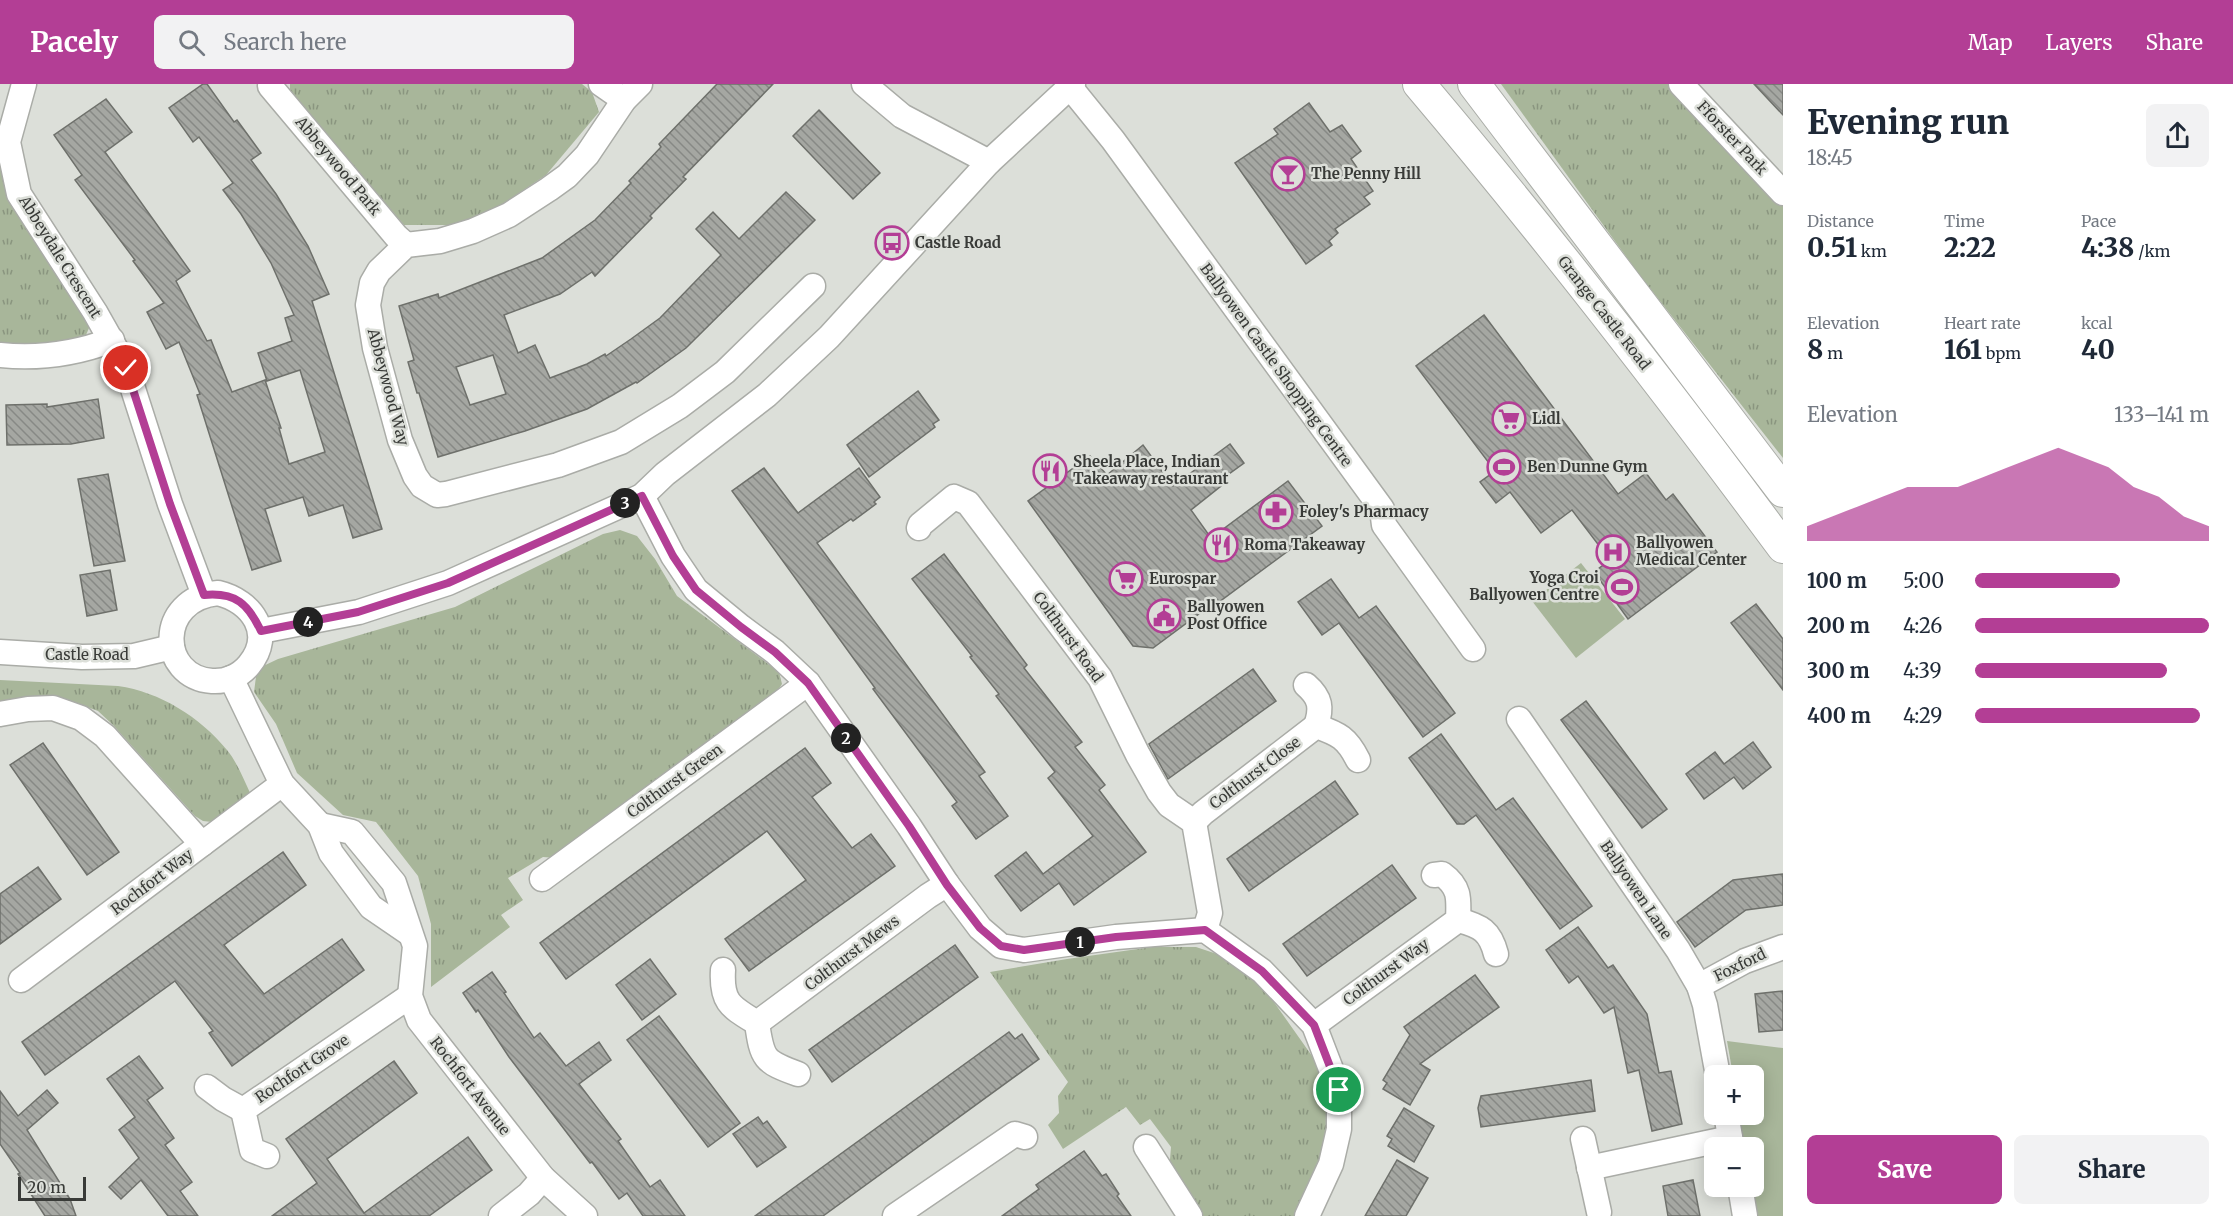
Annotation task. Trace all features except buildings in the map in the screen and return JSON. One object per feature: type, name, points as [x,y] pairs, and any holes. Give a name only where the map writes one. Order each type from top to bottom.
[{"type":"main road","name":"Grange Castle Road","points":[[1419,84],[1469,143],[1689,420],[1783,547]]},
{"type":"main road","points":[[1474,84],[1783,491]]},
{"type":"street","name":"Abbeydale Crescent","points":[[24,84],[8,142],[19,194],[112,340],[126,368],[170,504],[204,595]]},
{"type":"street","points":[[406,245],[440,241],[473,231],[509,215],[567,176],[587,155],[632,92],[601,84]]},
{"type":"street","points":[[864,84],[902,116],[989,162]]},
{"type":"street","name":"Fforster Park","points":[[1681,84],[1783,193]]},
{"type":"street","name":"Abbeywood Park","points":[[270,86],[406,245]]},
{"type":"street","points":[[261,631],[358,612],[448,583],[642,496],[665,474],[767,395],[830,337],[989,162],[1071,86]]},
{"type":"street","name":"Ballyowen Castle Shopping Centre","points":[[1071,86],[1113,140],[1382,509],[1384,525],[1473,649]]},
{"type":"street","name":"Abbeywood Way","points":[[406,245],[379,271],[372,283],[368,305],[375,348],[400,440],[415,476],[422,486],[437,495],[558,465],[621,442],[680,406],[725,372],[813,286]]},
{"type":"street","points":[[0,355],[29,358],[61,355],[95,347],[112,340]]},
{"type":"street","points":[[642,496],[673,556],[696,590],[775,652],[808,683],[909,826],[947,885],[980,928],[1001,946],[1024,950],[1116,937],[1205,930],[1262,971],[1314,1025],[1339,1090],[1339,1129],[1331,1164],[1307,1216]]},
{"type":"street","name":"Colthurst Road","points":[[919,528],[954,497],[968,503],[1100,678],[1159,792],[1169,805],[1194,822]]},
{"type":"street","points":[[218,593],[244,604],[261,631],[257,652],[250,663],[242,672],[231,678],[218,681],[194,676],[183,668],[172,647],[171,632],[175,619],[182,608],[192,600],[204,595],[218,593]]},
{"type":"street","name":"Castle Road","points":[[0,652],[82,657],[134,656],[172,647]]},
{"type":"street","points":[[231,678],[282,784],[320,825],[331,853],[371,907],[409,933]]},
{"type":"street","name":"Colthurst Green","points":[[542,879],[808,683]]},
{"type":"street","points":[[1306,685],[1315,693],[1321,711],[1316,726],[1334,732],[1350,743],[1358,760]]},
{"type":"street","points":[[0,714],[28,709],[53,708],[81,718],[105,736],[202,844]]},
{"type":"street","name":"Ballyowen Lane","points":[[1519,719],[1678,950],[1699,986],[1717,1065]]},
{"type":"street","name":"Colthurst Close","points":[[1194,822],[1316,726]]},
{"type":"street","name":"Rochfort Way","points":[[21,980],[282,784]]},
{"type":"street","points":[[1194,822],[1210,913],[1205,930]]},
{"type":"street","name":"Rochfort Avenue","points":[[320,825],[352,832],[394,883],[415,946],[410,996],[419,1020],[543,1178],[585,1216]]},
{"type":"street","points":[[1434,875],[1442,874],[1453,882],[1459,900],[1458,920],[1474,924],[1491,936],[1496,954]]},
{"type":"street","name":"Colthurst Mews","points":[[757,1023],[928,896],[947,885]]},
{"type":"street","name":"Colthurst Way","points":[[1314,1025],[1458,920]]},
{"type":"street","name":"Foxford","points":[[1699,986],[1745,961],[1777,947],[1783,947]]},
{"type":"street","points":[[723,970],[722,988],[728,1003],[757,1023],[759,1039],[766,1057],[774,1066],[798,1074]]},
{"type":"street","name":"Rochfort Grove","points":[[267,1156],[252,1150],[243,1110],[410,996]]},
{"type":"street","points":[[207,1087],[243,1110]]},
{"type":"street","points":[[1589,1168],[1730,1133]]},
{"type":"street","points":[[895,1216],[1015,1134],[1025,1137]]},
{"type":"street","points":[[1583,1138],[1599,1212]]},
{"type":"street","points":[[1146,1147],[1190,1216]]},
{"type":"street","points":[[501,1216],[529,1194],[543,1178]]},
{"type":"street","points":[[1742,1197],[1745,1216]]},
{"type":"green space","points":[[290,84],[582,84],[592,92],[599,112],[546,175],[500,206],[463,225],[404,225],[290,92]]},
{"type":"green space","points":[[1501,84],[1672,84],[1783,203],[1783,458],[1638,273]]},
{"type":"green space","points":[[0,151],[7,193],[52,269],[92,321],[83,342],[19,348],[0,345]]},
{"type":"green space","points":[[620,530],[637,536],[655,559],[677,596],[779,672],[782,684],[774,696],[556,858],[543,857],[508,878],[523,900],[501,915],[510,927],[431,987],[431,924],[418,876],[376,822],[343,815],[297,773],[276,724],[254,692],[257,669],[278,659],[455,607],[603,534]]},
{"type":"green space","points":[[1581,563],[1625,619],[1576,658],[1532,601]]},
{"type":"green space","points":[[0,680],[118,686],[164,700],[192,717],[227,750],[251,795],[212,822],[203,821],[195,816],[98,711],[60,697],[42,697],[0,704]]},
{"type":"green space","points":[[1152,947],[1196,947],[1229,958],[1264,988],[1317,1063],[1327,1098],[1326,1140],[1310,1184],[1294,1216],[1202,1216],[1169,1172],[1171,1147],[1150,1119],[1140,1125],[1126,1107],[1063,1149],[1048,1125],[1059,1113],[1058,1096],[1068,1082],[990,972]]},
{"type":"green space","points":[[1727,1041],[1783,1048],[1783,1216],[1755,1216],[1752,1197],[1764,1197],[1764,1137],[1743,1137],[1741,1125],[1764,1125],[1764,1065],[1731,1065]]},
{"type":"place","name":"The Penny Hill","points":[[1288,174]]},
{"type":"place","name":"Castle Road","points":[[892,243]]},
{"type":"place","name":"Lidl","points":[[1509,419]]},
{"type":"place","name":"Ben Dunne Gym","points":[[1504,467]]},
{"type":"place","name":"Sheela Place, Indian Takeaway restaurant","points":[[1050,471]]},
{"type":"place","name":"Foley's Pharmacy","points":[[1276,512]]},
{"type":"place","name":"Roma Takeaway","points":[[1221,545]]},
{"type":"place","name":"Ballyowen Medical Center","points":[[1613,552]]},
{"type":"place","name":"Eurospar","points":[[1126,579]]},
{"type":"place","name":"Yoga Croi Ballyowen Centre","points":[[1622,587]]},
{"type":"place","name":"Ballyowen Post Office","points":[[1164,616]]},
{"type":"route","points":[[126,368],[170,504],[204,595],[218,593],[244,604],[261,631],[358,612],[448,583],[642,496],[673,556],[696,590],[775,652],[808,683],[909,826],[947,885],[987,936],[1001,946],[1024,950],[1116,937],[1205,930],[1262,971],[1314,1025],[1339,1090]]}]
